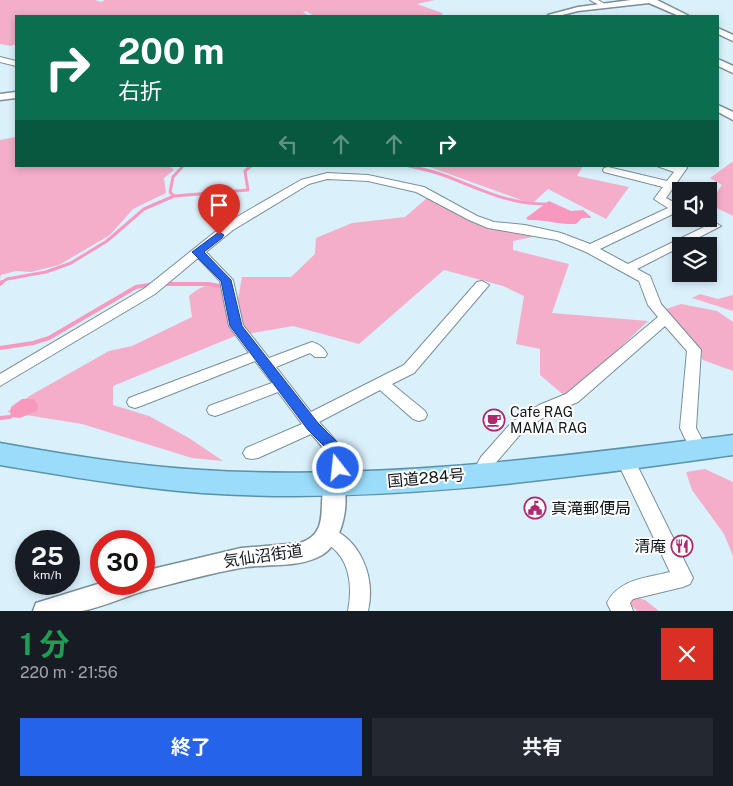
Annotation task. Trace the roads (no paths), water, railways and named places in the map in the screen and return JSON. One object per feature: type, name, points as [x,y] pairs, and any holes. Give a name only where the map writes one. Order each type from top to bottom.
[{"type":"highway","name":"国道284号","points":[[0,454],[95,470],[169,478],[230,483],[334,485],[625,459],[733,445]]},
{"type":"street","points":[[593,0],[618,13]]},
{"type":"street","points":[[556,15],[652,0],[683,15]]},
{"type":"street","points":[[719,31],[733,38]]},
{"type":"street","points":[[0,59],[15,64]]},
{"type":"street","points":[[719,63],[733,61]]},
{"type":"street","points":[[719,63],[733,70]]},
{"type":"street","points":[[0,97],[15,95]]},
{"type":"street","points":[[719,109],[733,117]]},
{"type":"street","points":[[327,176],[338,167]]},
{"type":"street","points":[[668,167],[681,169],[660,199],[672,205]]},
{"type":"street","points":[[608,170],[633,171],[670,185]]},
{"type":"street","points":[[0,381],[150,291],[229,227],[274,199],[305,182],[327,176],[368,178],[420,188],[473,218],[492,225],[525,229],[561,237],[590,248],[645,279],[655,305],[694,350],[688,428],[698,449]]},
{"type":"street","points":[[590,248],[672,212]]},
{"type":"street","points":[[628,269],[713,227]]},
{"type":"street","points":[[197,252],[205,257],[226,280],[236,326],[311,423],[333,447],[338,468],[334,485],[334,510],[328,535],[342,544],[358,571],[361,590],[358,611]]},
{"type":"street","points":[[252,453],[311,423],[408,369],[482,285]]},
{"type":"street","points":[[481,473],[487,462],[518,426],[545,409],[572,398],[666,319]]},
{"type":"street","points":[[135,402],[262,360],[312,347],[320,354]]},
{"type":"street","points":[[381,383],[419,415]]},
{"type":"street","points":[[215,410],[282,385]]},
{"type":"street","points":[[623,611],[617,603],[627,592],[683,578],[625,459]]},
{"type":"street","name":"気仙沼街道","points":[[155,578],[241,558],[300,553],[316,548],[328,535]]},
{"type":"street","points":[[45,611],[98,595]]},
{"type":"waterway","points":[[174,196],[170,192],[173,177],[182,167]]},
{"type":"waterway","points":[[174,196],[248,190],[245,171],[250,167]]},
{"type":"waterway","points":[[413,167],[439,174],[507,199],[533,204],[547,204]]},
{"type":"waterway","points":[[1,283],[7,279],[46,272],[71,263],[107,241],[144,209],[174,196]]},
{"type":"waterway","points":[[0,348],[33,343],[49,338],[136,287],[155,284]]},
{"type":"waterway","points":[[162,284],[209,284],[224,287]]},
{"type":"waterway","points":[[0,418],[10,417]]},
{"type":"place","name":"Cafe RAG MAMA RAG","points":[[494,420]]},
{"type":"place","name":"真滝郵便局","points":[[535,508]]},
{"type":"place","name":"清庵","points":[[682,546]]}]
